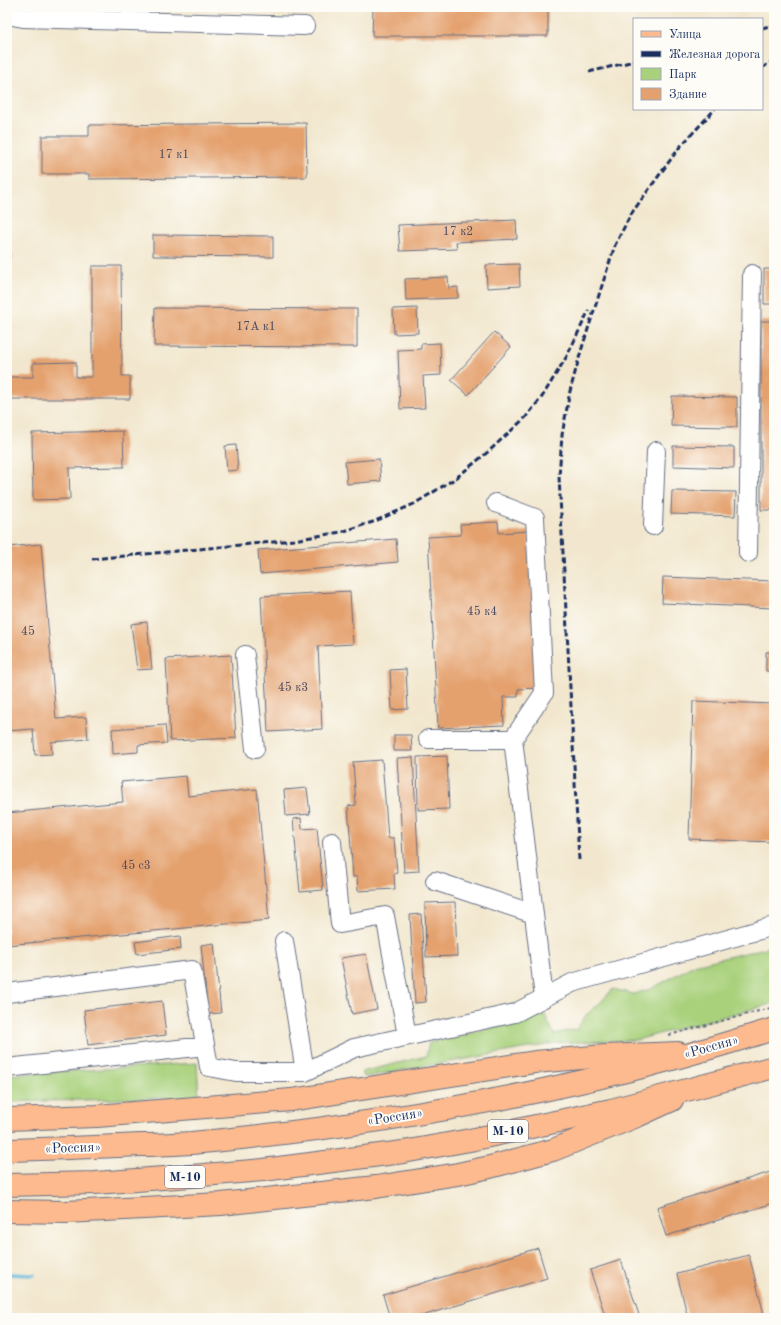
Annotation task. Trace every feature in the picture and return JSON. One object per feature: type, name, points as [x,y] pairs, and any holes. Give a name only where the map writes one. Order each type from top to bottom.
[{"type":"main road","name":"«Россия»","points":[[7,1150],[91,1148],[189,1143],[398,1117],[530,1092],[646,1066],[774,1029]]},
{"type":"main road","points":[[7,1119],[97,1116],[291,1100],[535,1062],[605,1056],[693,1052]]},
{"type":"main road","name":"М-10","points":[[7,1185],[95,1183],[263,1170],[403,1152],[611,1110],[774,1067]]},
{"type":"main road","points":[[7,1211],[66,1212],[221,1204],[376,1187],[458,1174],[490,1167],[559,1147],[637,1116],[701,1086]]},
{"type":"lane","points":[[7,15],[23,18],[305,26]]},
{"type":"lane","points":[[748,553],[752,274]]},
{"type":"lane","points":[[653,526],[656,451]]},
{"type":"lane","points":[[496,503],[535,518],[544,693],[513,739],[544,998]]},
{"type":"lane","points":[[245,655],[255,749]]},
{"type":"lane","points":[[428,739],[513,739]]},
{"type":"lane","points":[[332,842],[340,924],[385,916],[407,1036]]},
{"type":"lane","points":[[435,880],[534,914]]},
{"type":"lane","points":[[7,993],[192,970],[209,1067],[236,1072],[304,1072],[354,1048],[515,1013],[572,983],[774,926]]},
{"type":"lane","points":[[284,941],[304,1072]]},
{"type":"lane","points":[[7,1068],[205,1046]]},
{"type":"green space","points":[[774,946],[774,1002],[771,1004],[636,1040],[557,1043],[364,1077],[362,1072],[426,1056],[429,1043],[545,1015],[554,1034],[577,1029],[586,1015],[613,989],[633,994],[651,989],[694,965]]},
{"type":"green space","points":[[197,1063],[199,1097],[7,1102],[7,1075]]},
{"type":"building","points":[[373,7],[548,7],[548,36],[372,36]]},
{"type":"building","points":[[306,123],[307,177],[89,179],[89,174],[42,174],[42,136],[89,136],[89,125]]},
{"type":"building","points":[[516,220],[517,239],[456,242],[457,249],[400,251],[398,225]]},
{"type":"building","points":[[153,235],[273,236],[273,257],[153,256]]},
{"type":"building","points":[[7,239],[10,239],[10,258],[7,258]]},
{"type":"building","points":[[519,264],[520,286],[487,288],[486,265]]},
{"type":"building","points":[[92,266],[121,266],[122,376],[130,376],[130,399],[7,399],[7,377],[33,377],[33,363],[76,362],[76,377],[92,377]]},
{"type":"building","points":[[764,269],[774,269],[774,304],[764,304]]},
{"type":"building","points":[[448,277],[449,288],[458,287],[458,298],[406,300],[405,279]]},
{"type":"building","points":[[155,308],[357,309],[357,347],[154,346]]},
{"type":"building","points":[[417,308],[418,333],[394,334],[393,309]]},
{"type":"building","points":[[761,321],[774,321],[774,510],[761,510]]},
{"type":"building","points":[[494,332],[511,347],[468,395],[451,380]]},
{"type":"building","points":[[440,343],[441,375],[423,376],[425,408],[400,409],[398,350],[421,349],[421,344]]},
{"type":"building","points":[[672,396],[737,397],[737,427],[671,426]]},
{"type":"building","points":[[123,431],[124,467],[69,468],[70,499],[33,500],[32,433]]},
{"type":"building","points":[[236,445],[238,470],[227,471],[225,446]]},
{"type":"building","points":[[673,446],[734,447],[734,468],[673,466]]},
{"type":"building","points":[[379,459],[381,481],[347,484],[345,462]]},
{"type":"building","points":[[672,491],[736,492],[735,516],[671,514]]},
{"type":"building","points":[[498,522],[499,533],[529,531],[537,688],[518,689],[518,697],[503,697],[504,725],[438,728],[428,537],[461,535],[460,524]]},
{"type":"building","points":[[396,539],[398,562],[260,574],[258,550]]},
{"type":"building","points":[[41,544],[56,719],[86,717],[88,739],[51,742],[52,754],[35,755],[33,729],[7,731],[7,547]]},
{"type":"building","points":[[663,577],[774,581],[773,608],[662,603]]},
{"type":"building","points":[[350,591],[353,644],[318,646],[322,729],[268,732],[261,596]]},
{"type":"building","points":[[147,622],[152,669],[137,670],[131,624]]},
{"type":"building","points":[[766,652],[774,652],[774,671],[766,671]]},
{"type":"building","points":[[231,655],[236,738],[170,741],[166,659]]},
{"type":"building","points":[[406,669],[408,709],[392,710],[390,670]]},
{"type":"building","points":[[693,701],[774,704],[774,842],[689,839]]},
{"type":"building","points":[[165,725],[167,743],[138,745],[138,752],[113,754],[112,729]]},
{"type":"building","points":[[394,735],[411,735],[412,751],[394,751]]},
{"type":"building","points":[[447,756],[449,809],[418,810],[417,757]]},
{"type":"building","points":[[413,757],[419,871],[404,872],[397,758]]},
{"type":"building","points":[[382,760],[388,838],[394,838],[397,873],[394,874],[395,889],[358,891],[357,877],[353,877],[348,806],[356,805],[353,762]]},
{"type":"building","points":[[186,776],[188,796],[257,789],[269,920],[7,945],[7,813],[123,802],[121,782]]},
{"type":"building","points":[[307,788],[310,814],[286,816],[284,790]]},
{"type":"building","points":[[301,818],[302,829],[317,828],[323,890],[300,892],[293,819]]},
{"type":"building","points":[[455,902],[457,956],[426,957],[425,903]]},
{"type":"building","points":[[421,914],[426,1002],[415,1003],[410,915]]},
{"type":"building","points":[[180,936],[181,949],[137,954],[135,942]]},
{"type":"building","points":[[214,943],[221,1013],[208,1014],[201,945]]},
{"type":"building","points":[[366,954],[377,1009],[352,1014],[341,958]]},
{"type":"building","points":[[162,1001],[166,1035],[88,1045],[84,1010]]},
{"type":"building","points":[[774,1171],[774,1203],[666,1236],[657,1207]]},
{"type":"building","points":[[538,1248],[547,1278],[415,1318],[390,1318],[383,1295]]},
{"type":"building","points":[[749,1255],[765,1318],[688,1318],[677,1274]]},
{"type":"building","points":[[621,1260],[640,1318],[606,1318],[590,1270]]},
{"type":"waterway","points":[[7,1274],[34,1275]]},
{"type":"railway","points":[[763,28],[774,25]]},
{"type":"railway","points":[[763,67],[774,60]]},
{"type":"railway","points":[[589,72],[633,61]]},
{"type":"railway","points":[[579,860],[559,477],[562,435],[570,391],[581,351],[615,245],[631,214],[679,148],[714,110]]},
{"type":"railway","points":[[92,559],[294,540],[341,532],[373,522],[414,504],[456,478],[489,451],[526,417],[542,397],[567,356],[589,310]]}]
